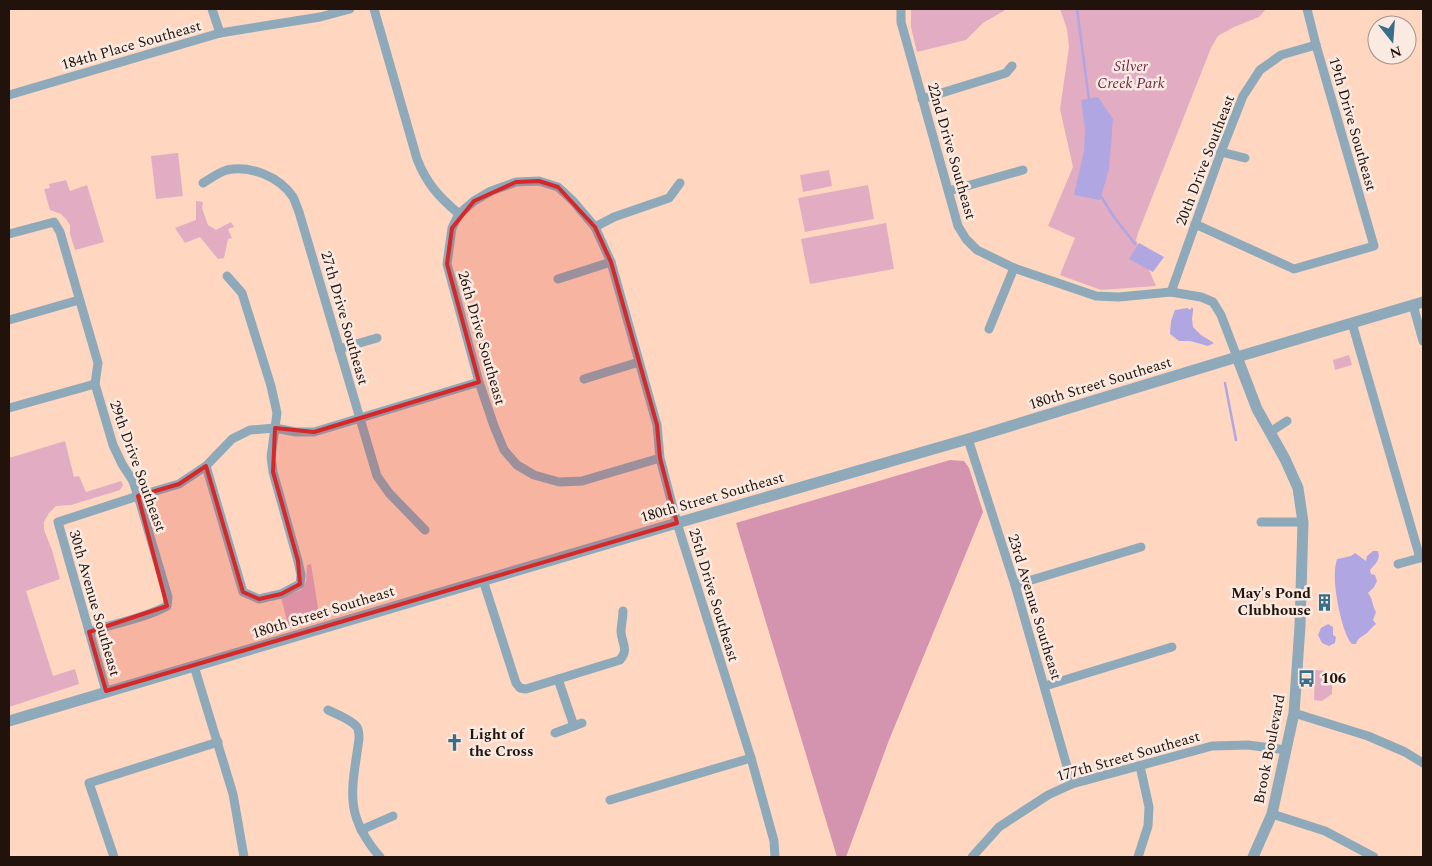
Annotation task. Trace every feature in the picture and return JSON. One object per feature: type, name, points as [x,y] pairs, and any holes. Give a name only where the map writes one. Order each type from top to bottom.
[{"type":"street","points":[[212,9],[220,33]]},
{"type":"street","name":"184th Place Southeast","points":[[9,95],[220,33],[320,17],[350,9]]},
{"type":"street","points":[[374,9],[423,174],[439,197],[459,214]]},
{"type":"street","name":"22nd Drive Southeast","points":[[901,9],[901,22],[922,99],[958,226],[966,239],[977,250],[1014,268],[1096,296],[1118,297],[1171,292],[1201,297],[1213,302],[1222,315],[1236,357]]},
{"type":"street","name":"19th Drive Southeast","points":[[1195,224],[1294,269],[1374,246],[1307,9]]},
{"type":"street","name":"20th Drive Southeast","points":[[1171,292],[1243,96],[1260,70],[1281,55],[1316,45]]},
{"type":"street","points":[[922,99],[1006,73],[1012,66]]},
{"type":"street","points":[[1221,152],[1245,158]]},
{"type":"street","name":"27th Drive Southeast","points":[[203,183],[227,170],[249,169],[266,174],[280,184],[292,197],[299,212],[377,476],[389,493],[425,530]]},
{"type":"street","points":[[948,191],[1023,170]]},
{"type":"street","name":"25th Drive Southeast","points":[[459,214],[474,201],[492,191],[516,182],[540,181],[558,188],[573,201],[595,227],[611,262],[658,425],[660,458],[677,523],[751,758],[774,841],[775,857]]},
{"type":"street","points":[[595,227],[614,217],[669,198],[680,183]]},
{"type":"street","name":"26th Drive Southeast","points":[[459,214],[452,228],[447,264],[479,382],[504,450],[517,465],[530,473],[559,482],[582,481],[660,458]]},
{"type":"street","name":"29th Drive Southeast","points":[[9,234],[54,222],[60,232],[98,363],[95,384],[112,445],[133,481],[168,597],[167,606],[154,613],[89,632]]},
{"type":"street","points":[[558,279],[611,262]]},
{"type":"street","points":[[989,329],[1014,268]]},
{"type":"street","points":[[206,466],[243,592],[259,599],[280,594],[300,584],[300,568],[273,472],[271,457],[277,413],[271,386],[242,293],[228,276]]},
{"type":"street","points":[[9,320],[79,300]]},
{"type":"street","points":[[1418,303],[1423,341]]},
{"type":"street","name":"180th Street Southeast","points":[[9,721],[677,523],[968,439],[1418,303]]},
{"type":"street","points":[[1352,323],[1422,557],[1398,564]]},
{"type":"street","points":[[339,349],[377,338]]},
{"type":"street","name":"Brook Boulevard","points":[[1236,357],[1257,409],[1285,459],[1298,488],[1303,522],[1300,626],[1294,714],[1272,814],[1253,857]]},
{"type":"street","points":[[584,379],[639,362]]},
{"type":"street","points":[[138,496],[179,484],[206,466],[232,440],[250,430],[275,428],[296,432],[314,432],[479,382]]},
{"type":"street","points":[[9,408],[95,384]]},
{"type":"street","points":[[1270,432],[1287,422]]},
{"type":"street","name":"23rd Avenue Southeast","points":[[968,439],[1015,585],[1072,784]]},
{"type":"street","name":"30th Avenue Southeast","points":[[106,692],[58,522],[138,496]]},
{"type":"street","points":[[1261,522],[1303,522]]},
{"type":"street","points":[[1015,585],[1141,546]]},
{"type":"street","points":[[484,580],[516,683],[520,688],[526,689],[620,660],[624,655],[625,647],[621,633],[624,611]]},
{"type":"street","points":[[1045,686],[1172,647]]},
{"type":"street","points":[[194,666],[233,794],[244,857]]},
{"type":"street","points":[[555,733],[578,725],[558,679]]},
{"type":"street","points":[[328,710],[345,718],[357,727],[360,739],[352,785],[352,803],[356,820],[361,830],[380,857]]},
{"type":"street","points":[[1294,714],[1368,736],[1405,752],[1423,763]]},
{"type":"street","points":[[114,857],[89,783],[218,742]]},
{"type":"street","name":"177th Street Southeast","points":[[972,857],[999,827],[1048,795],[1072,784],[1212,746],[1248,745],[1286,750]]},
{"type":"street","points":[[610,800],[751,758]]},
{"type":"street","points":[[1138,857],[1148,826],[1149,807],[1140,766]]},
{"type":"street","points":[[1272,814],[1325,831],[1374,857]]},
{"type":"street","points":[[361,830],[393,816]]},
{"type":"highlighted area","points":[[539,181],[558,187],[595,227],[611,262],[657,425],[660,458],[677,523],[106,691],[89,632],[167,606],[138,496],[179,484],[206,466],[243,592],[259,599],[281,594],[300,584],[298,561],[273,472],[275,428],[314,432],[479,382],[447,264],[452,228],[474,201],[516,182]]},
{"type":"green space","points":[[911,9],[1007,9],[983,23],[966,40],[917,52],[911,27]]},
{"type":"green space","name":"Silver Creek Park","points":[[1060,9],[1266,9],[1259,17],[1218,36],[1211,48],[1136,240],[1156,286],[1101,290],[1060,275],[1075,238],[1048,226],[1073,167],[1060,109],[1069,47],[1067,29]]},
{"type":"green space","points":[[178,153],[183,196],[156,199],[151,156]]},
{"type":"green space","points":[[829,170],[832,186],[803,192],[800,175]]},
{"type":"green space","points":[[66,180],[70,191],[87,185],[104,242],[75,250],[70,234],[70,225],[61,214],[50,210],[44,189],[50,188],[49,184]]},
{"type":"green space","points":[[868,185],[874,219],[805,232],[798,198]]},
{"type":"green space","points":[[196,201],[203,202],[202,208],[208,225],[216,230],[231,222],[234,227],[228,229],[232,238],[228,239],[224,258],[218,259],[200,237],[185,243],[175,228],[196,220]]},
{"type":"green space","points":[[886,223],[894,269],[810,284],[801,239]]},
{"type":"green space","points":[[1349,355],[1352,365],[1335,370],[1333,360]]},
{"type":"green space","points":[[65,441],[74,477],[79,476],[86,492],[121,481],[123,485],[120,490],[71,505],[56,506],[44,522],[44,530],[60,579],[26,591],[53,676],[75,669],[79,684],[9,707],[9,458]]},
{"type":"green space","points":[[311,564],[319,614],[288,625],[281,597],[301,590],[306,582],[307,565]]},
{"type":"green space","points":[[1315,670],[1328,671],[1332,680],[1332,694],[1322,701],[1314,700]]},
{"type":"shaded area","points":[[1098,97],[1113,119],[1109,169],[1100,200],[1074,195],[1084,151],[1085,129],[1081,100]]},
{"type":"shaded area","points":[[1139,243],[1164,257],[1153,272],[1129,259]]},
{"type":"shaded area","points":[[1187,308],[1191,310],[1193,327],[1201,335],[1214,343],[1208,346],[1190,341],[1179,341],[1170,334],[1171,321],[1175,310]]},
{"type":"shaded area","points":[[950,460],[964,461],[969,468],[983,512],[889,740],[846,857],[837,857],[736,523]]},
{"type":"shaded area","points":[[1373,551],[1378,551],[1379,557],[1370,570],[1371,574],[1375,575],[1377,581],[1368,593],[1376,612],[1373,620],[1376,624],[1359,638],[1356,644],[1352,644],[1348,639],[1339,609],[1335,587],[1336,562],[1337,559],[1351,556],[1355,553],[1366,561],[1367,556]]},
{"type":"shaded area","points":[[1328,624],[1333,627],[1333,635],[1336,637],[1335,643],[1329,646],[1322,643],[1318,635],[1321,628]]},
{"type":"waterway","points":[[1077,9],[1089,100]]},
{"type":"waterway","points":[[1100,195],[1135,244]]},
{"type":"waterway","points":[[1191,317],[1192,309]]},
{"type":"waterway","points":[[1225,383],[1236,440]]},
{"type":"place","name":"May's Pond Clubhouse","points":[[1325,602]]},
{"type":"place","name":"106","points":[[1307,678]]},
{"type":"place","name":"Light of the Cross","points":[[455,743]]}]
